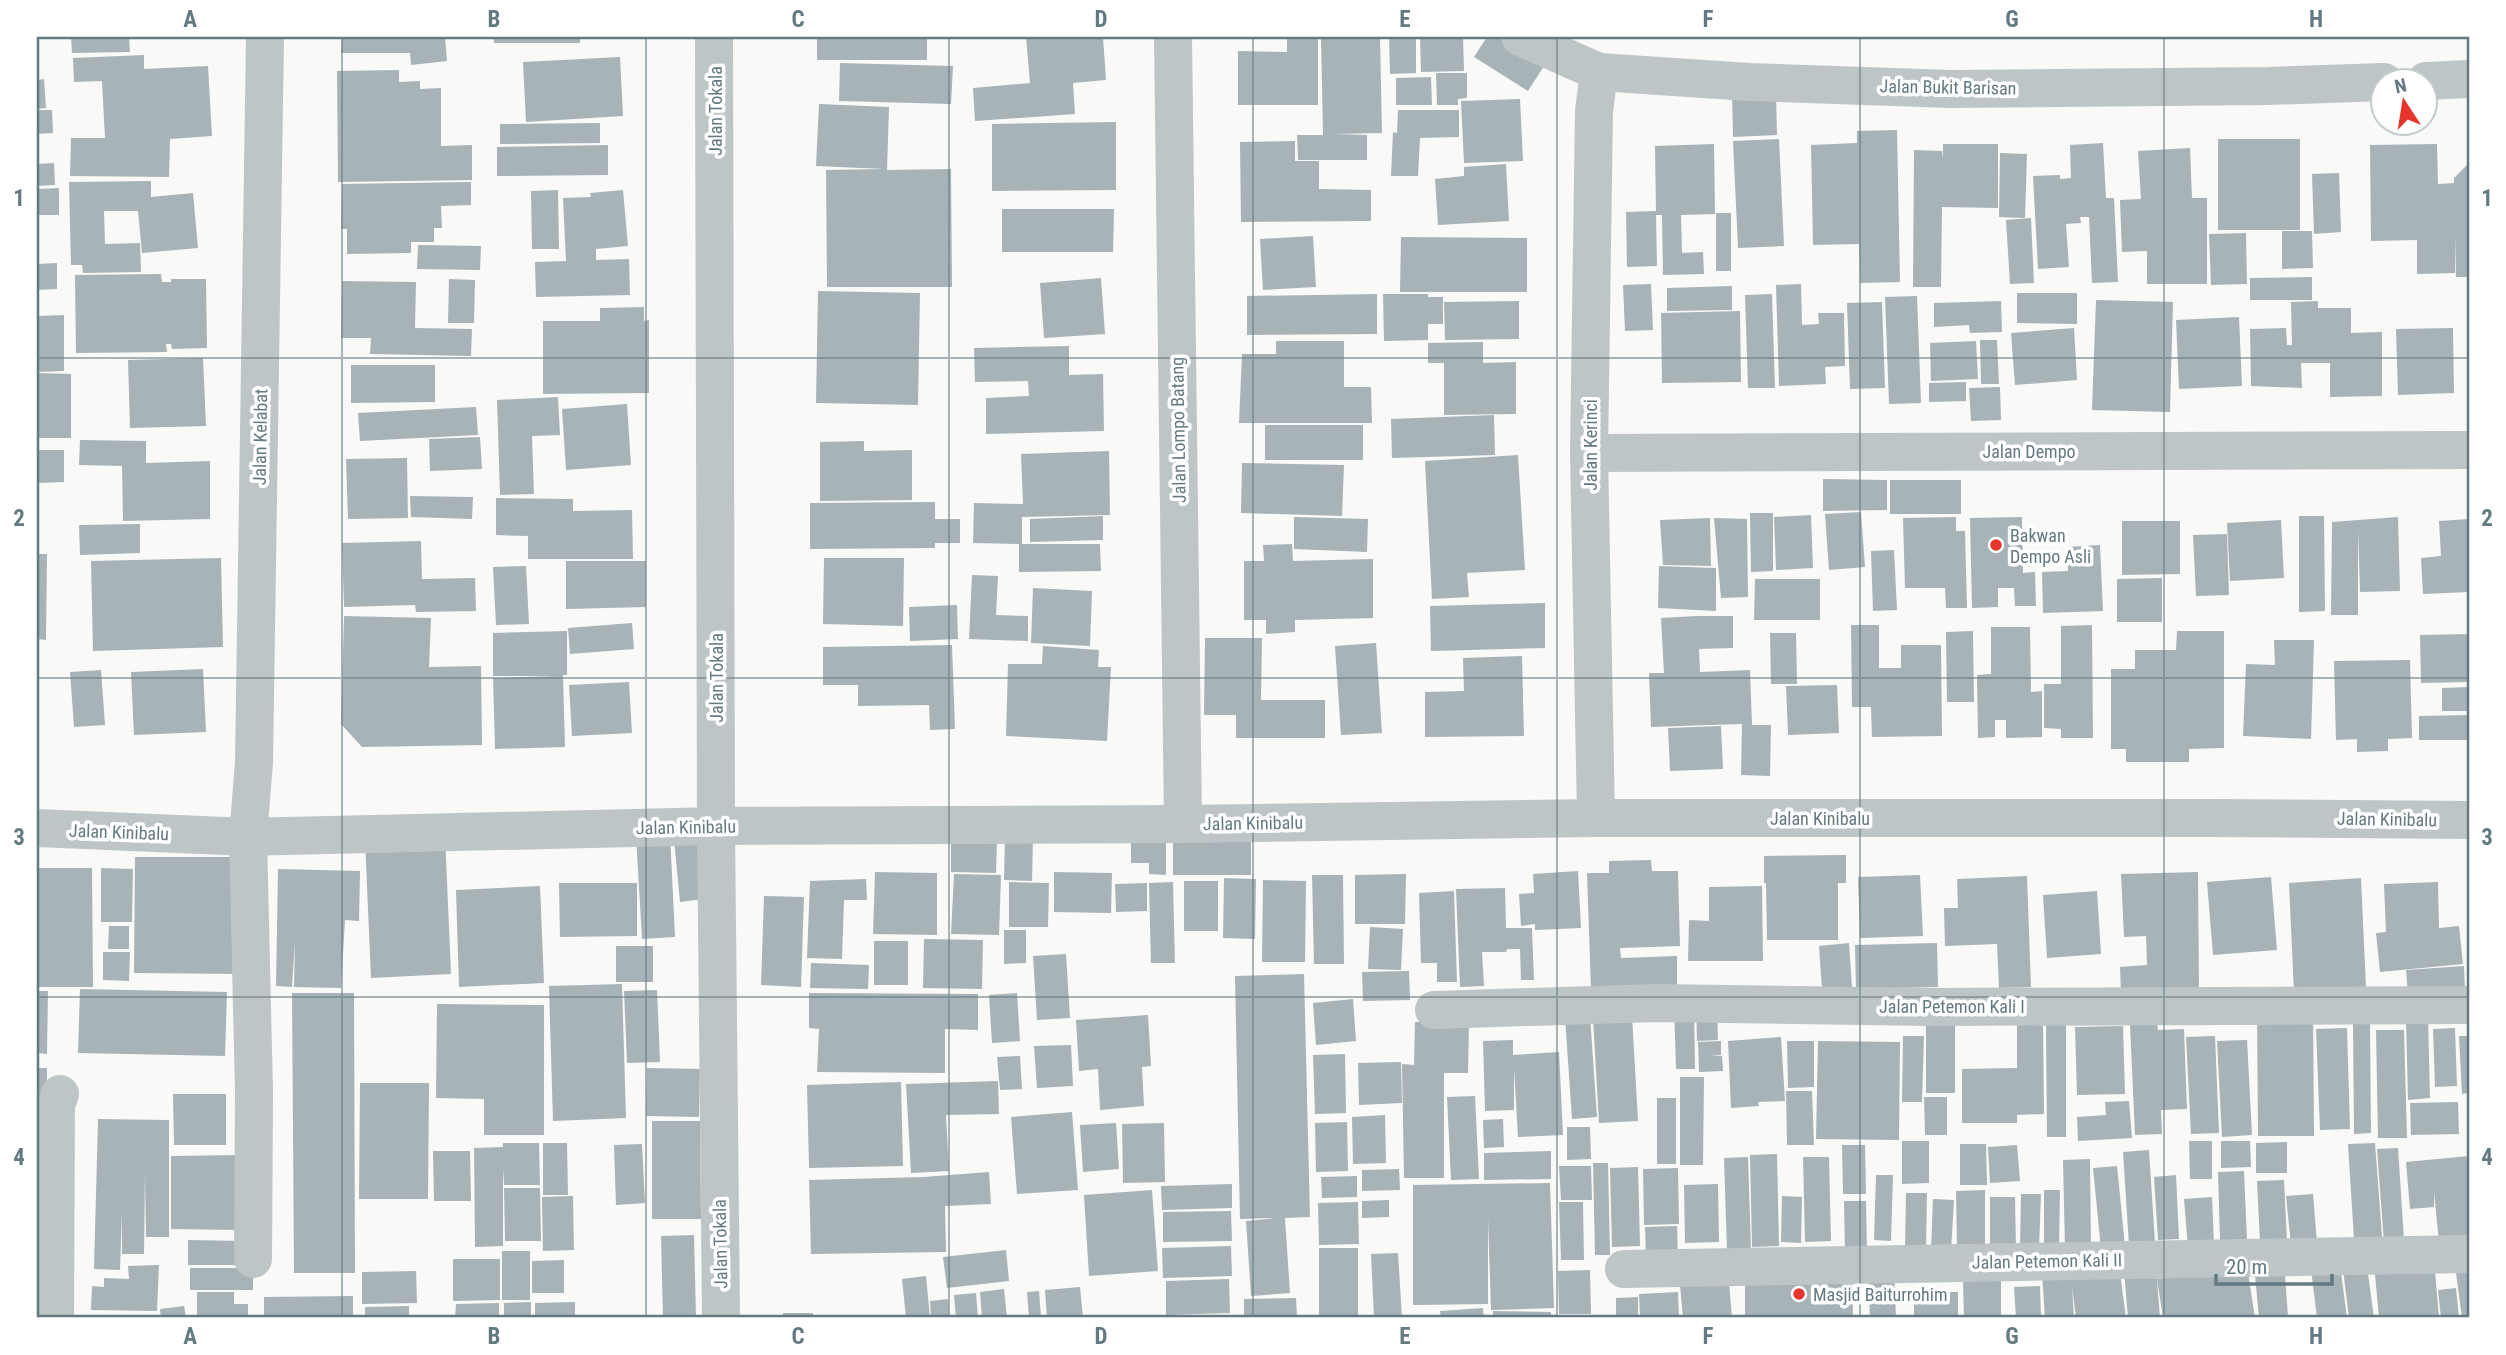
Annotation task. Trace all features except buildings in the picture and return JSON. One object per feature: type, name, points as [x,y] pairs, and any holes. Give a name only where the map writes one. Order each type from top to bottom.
[{"type":"street","name":"Jalan Kelabat","points":[[253,1259],[254,1092],[248,836],[254,762],[265,37]]},
{"type":"street","name":"Jalan Tokala","points":[[714,37],[716,826],[721,1318]]},
{"type":"street","name":"Jalan Lompo Batang","points":[[1173,37],[1183,824]]},
{"type":"street","name":"Jalan Bukit Barisan","points":[[1520,37],[1598,72],[1749,82],[1951,89],[2370,82]]},
{"type":"street","name":"Jalan Kerinci","points":[[1596,818],[1590,453],[1594,111],[1598,72]]},
{"type":"street","points":[[2440,80],[2469,79]]},
{"type":"street","name":"Jalan Dempo","points":[[1590,453],[2469,450]]},
{"type":"street","name":"Jalan Kinibalu","points":[[37,828],[248,836],[716,826],[1183,824],[1596,818],[2469,820]]},
{"type":"street","name":"Jalan Petemon Kali I","points":[[1434,1010],[1684,1002],[1932,1007],[2469,1005]]},
{"type":"street","points":[[55,1318],[56,1105],[60,1094]]},
{"type":"street","name":"Jalan Petemon Kali II","points":[[1625,1269],[2469,1254]]},
{"type":"place","name":"Bakwan Dempo Asli","points":[[1996,545]]},
{"type":"place","name":"Masjid Baiturrohim","points":[[1799,1294]]}]
